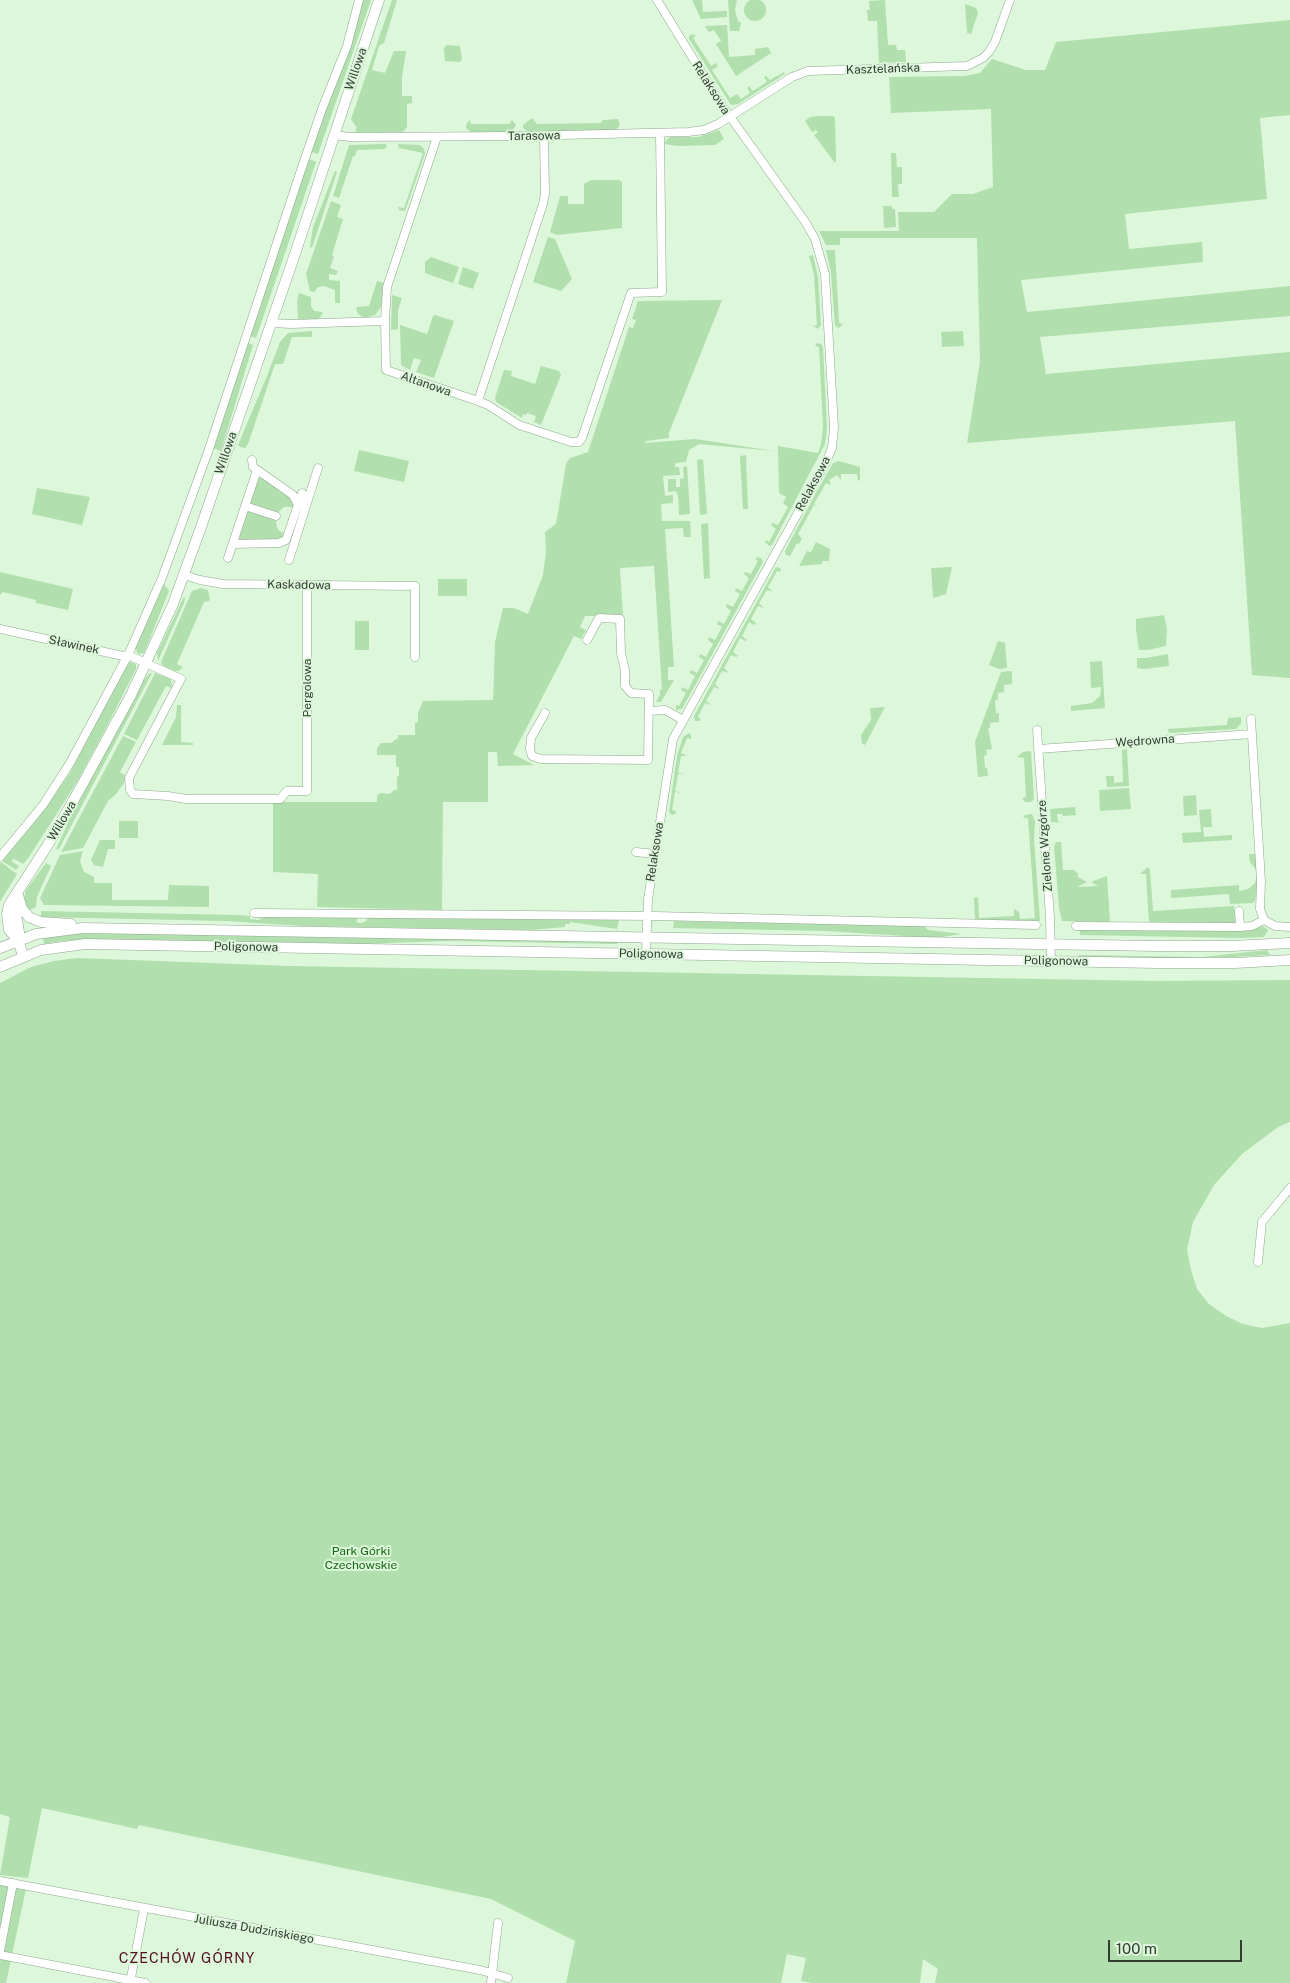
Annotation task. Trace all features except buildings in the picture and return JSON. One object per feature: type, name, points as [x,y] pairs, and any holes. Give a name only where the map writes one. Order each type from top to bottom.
[{"type":"main road","name":"Willowa","points":[[18,940],[9,930],[7,914],[11,900],[68,812],[146,663],[184,575],[379,0]]},
{"type":"main road","name":"Willowa","points":[[23,883],[18,894],[16,909],[19,928],[18,940],[23,956]]},
{"type":"main road","points":[[18,894],[22,909],[29,917],[36,921],[91,928]]},
{"type":"main road","name":"Poligonowa","points":[[0,948],[18,940],[45,932],[91,928],[1211,946],[1290,943]]},
{"type":"main road","name":"Poligonowa","points":[[0,967],[23,956],[52,948],[85,944],[1052,961],[1213,963],[1286,960]]},
{"type":"street","points":[[0,857],[43,805],[58,783],[128,655],[162,578],[205,458],[300,170],[347,46],[359,0]]},
{"type":"street","name":"Relaksowa","points":[[646,954],[647,916],[673,739],[825,464],[834,432],[825,274],[819,249],[806,223],[730,116],[658,0]]},
{"type":"street","name":"Kasztelańska","points":[[730,116],[792,77],[808,71],[967,66],[989,52],[995,42],[1010,0]]},
{"type":"street","name":"Tarasowa","points":[[334,135],[341,137],[437,137],[660,133],[704,130],[730,116]]},
{"type":"street","name":"Altanowa","points":[[385,321],[386,370],[488,405],[519,425],[559,440],[579,442],[582,438],[631,293],[662,292],[660,133]]},
{"type":"street","points":[[478,401],[543,204],[545,194],[544,136]]},
{"type":"street","points":[[270,323],[385,321],[387,287],[437,137]]},
{"type":"street","points":[[252,460],[252,466],[293,495],[298,506]]},
{"type":"street","points":[[233,544],[283,542],[286,540],[298,506],[318,468]]},
{"type":"street","points":[[228,558],[257,470]]},
{"type":"street","points":[[281,486],[306,494]]},
{"type":"street","points":[[289,560],[306,494]]},
{"type":"street","points":[[245,506],[276,516]]},
{"type":"street","name":"Kaskadowa","points":[[184,575],[223,584],[415,586],[415,657]]},
{"type":"street","name":"Pergolowa","points":[[307,586],[308,791]]},
{"type":"street","points":[[545,713],[531,738],[530,748],[532,756],[541,759],[648,760],[649,694],[631,693],[626,686],[621,653],[620,619],[599,618],[587,640]]},
{"type":"street","name":"Sławinek","points":[[0,629],[123,656],[128,655],[181,679],[129,778],[130,790],[133,794],[186,799],[280,799],[287,791],[308,791]]},
{"type":"street","points":[[649,711],[665,710],[682,720]]},
{"type":"street","points":[[1251,719],[1261,881],[1260,910],[1264,920],[1275,926],[1290,927]]},
{"type":"street","name":"Zielone Wzgórze","points":[[1036,730],[1052,961]]},
{"type":"street","name":"Wędrowna","points":[[1038,749],[1252,734]]},
{"type":"street","points":[[636,852],[655,854]]},
{"type":"street","points":[[1239,911],[1240,927]]},
{"type":"street","points":[[254,913],[647,916],[1036,925]]},
{"type":"street","points":[[1076,926],[1240,927],[1252,926],[1264,920]]},
{"type":"street","points":[[1258,1262],[1262,1222],[1290,1188]]},
{"type":"street","name":"Juliusza Dudzińskiego","points":[[0,1881],[480,1970],[492,1979],[508,1978]]},
{"type":"street","points":[[0,1951],[13,1884]]},
{"type":"street","points":[[130,1982],[144,1909]]},
{"type":"street","points":[[492,1979],[498,1923]]},
{"type":"street","points":[[0,1955],[130,1982],[146,1983]]},
{"type":"green space","points":[[751,-1],[759,-1],[766,6],[766,14],[759,21],[751,21],[744,14],[744,6]]},
{"type":"green space","points":[[362,0],[371,0],[318,154],[311,152],[347,56]]},
{"type":"green space","points":[[392,0],[397,0],[384,43],[379,46],[372,70],[385,73],[394,51],[406,51],[402,77],[402,96],[412,96],[412,103],[407,104],[407,127],[403,132],[357,132],[355,131],[357,128],[351,119]]},
{"type":"green space","points":[[692,0],[702,0],[703,12],[727,11],[727,17],[701,19]]},
{"type":"green space","points":[[728,0],[737,0],[735,10],[738,21],[741,23],[739,31],[730,31]]},
{"type":"green space","points":[[885,0],[888,45],[896,45],[897,50],[905,50],[906,62],[879,63],[877,21],[868,21],[867,10],[870,10],[869,1]]},
{"type":"green space","points":[[965,4],[976,8],[978,13],[971,34],[967,33]]},
{"type":"green space","points":[[1290,20],[1290,115],[1260,118],[1267,199],[1125,214],[1129,249],[1202,242],[1203,262],[1021,280],[1027,312],[1290,286],[1290,316],[1040,337],[1046,374],[1290,352],[1290,678],[1252,675],[1235,421],[967,443],[980,362],[977,238],[840,238],[840,245],[826,245],[819,231],[899,231],[898,212],[934,212],[952,194],[973,194],[993,187],[991,109],[891,113],[889,77],[965,76],[980,73],[992,59],[1026,70],[1045,70],[1056,42]]},
{"type":"green space","points":[[727,25],[729,57],[755,55],[755,49],[768,47],[771,53],[736,76],[716,44],[721,41],[714,30],[709,32],[705,26]]},
{"type":"green space","points":[[692,34],[696,36],[693,38],[711,66],[716,63],[718,66],[712,70],[730,98],[737,94],[741,99],[750,93],[747,88],[749,86],[753,91],[767,82],[764,77],[766,76],[770,80],[784,72],[785,74],[738,104],[731,105],[689,39],[689,36]]},
{"type":"green space","points":[[447,45],[460,46],[462,59],[460,62],[445,61],[444,48]]},
{"type":"green space","points":[[833,116],[835,118],[835,163],[814,135],[818,132],[816,130],[812,132],[805,121],[810,117]]},
{"type":"green space","points":[[532,118],[537,124],[601,123],[603,120],[618,119],[620,125],[616,130],[529,132],[523,128],[523,125]]},
{"type":"green space","points":[[470,120],[471,124],[509,124],[512,120],[516,125],[512,132],[471,132],[466,128]]},
{"type":"green space","points":[[719,130],[724,139],[715,145],[677,146],[665,144],[666,140],[670,137],[698,137]]},
{"type":"green space","points":[[386,144],[387,147],[384,149],[357,150],[355,156],[353,156],[339,198],[333,196],[349,145]]},
{"type":"green space","points":[[398,144],[420,145],[424,149],[425,154],[405,211],[399,210],[398,207],[404,208],[423,153],[399,148]]},
{"type":"green space","points":[[891,153],[896,153],[897,167],[902,167],[902,184],[898,184],[899,197],[892,197]]},
{"type":"green space","points":[[309,159],[316,162],[256,338],[250,336]]},
{"type":"green space","points":[[335,171],[337,172],[312,248],[310,247],[313,227]]},
{"type":"green space","points":[[591,180],[619,180],[622,182],[622,228],[557,235],[550,232],[560,196],[568,196],[568,204],[584,204],[584,184]]},
{"type":"green space","points":[[331,201],[341,205],[337,217],[343,219],[330,268],[338,271],[336,275],[329,274],[329,280],[340,281],[340,303],[335,303],[335,290],[324,286],[318,287],[314,292],[310,291],[306,274]]},
{"type":"green space","points":[[883,206],[892,206],[892,209],[895,209],[896,227],[884,228]]},
{"type":"green space","points":[[548,237],[555,239],[572,279],[561,291],[533,282]]},
{"type":"green space","points":[[826,250],[835,250],[839,323],[843,324],[839,328],[835,326],[831,273]]},
{"type":"green space","points":[[813,255],[818,277],[821,325],[818,329],[813,326],[817,325],[814,275],[809,256]]},
{"type":"green space","points":[[431,257],[459,267],[453,283],[425,273],[425,262]]},
{"type":"green space","points":[[463,267],[479,273],[473,289],[458,284]]},
{"type":"green space","points":[[377,281],[384,283],[381,307],[375,315],[365,318],[358,314],[356,308],[369,306]]},
{"type":"green space","points":[[299,293],[311,297],[311,306],[314,311],[323,312],[318,319],[298,319],[297,301]]},
{"type":"green space","points":[[392,295],[402,298],[398,310],[398,329],[391,330]]},
{"type":"green space","points":[[722,300],[669,433],[669,438],[646,441],[645,443],[695,439],[774,451],[699,444],[689,450],[686,462],[675,463],[675,467],[679,467],[680,475],[663,476],[665,496],[673,495],[673,503],[661,504],[662,521],[690,521],[691,537],[684,537],[683,528],[665,529],[674,667],[668,667],[668,680],[674,680],[661,702],[656,702],[662,689],[654,566],[620,568],[623,616],[585,616],[580,627],[586,630],[581,639],[574,636],[513,754],[534,765],[498,766],[497,752],[488,752],[488,802],[443,802],[442,910],[317,907],[318,874],[273,872],[273,802],[377,802],[377,796],[380,793],[390,794],[397,790],[399,767],[396,767],[396,755],[377,755],[377,748],[381,743],[391,743],[398,738],[398,735],[415,735],[415,723],[418,722],[418,713],[423,701],[493,700],[495,642],[503,608],[514,608],[528,614],[543,575],[546,552],[545,532],[556,524],[566,464],[570,458],[588,452],[629,327],[633,328],[636,320],[632,319],[638,301]]},
{"type":"green space","points":[[435,315],[454,321],[434,378],[416,372],[421,360],[414,358],[410,370],[401,365],[400,325],[427,334]]},
{"type":"green space","points":[[312,331],[312,337],[292,337],[283,364],[275,364],[248,444],[245,448],[240,447],[238,445],[280,342],[288,333]]},
{"type":"green space","points":[[963,331],[964,346],[942,347],[941,332]]},
{"type":"green space","points":[[248,343],[253,345],[221,451],[213,448]]},
{"type":"green space","points":[[817,343],[823,347],[827,428],[825,444],[772,545],[769,546],[765,542],[766,540],[769,542],[776,529],[771,525],[772,523],[778,525],[788,507],[783,503],[786,497],[779,493],[778,446],[818,453],[821,444],[823,427],[819,347],[815,346]]},
{"type":"green space","points":[[541,366],[559,371],[561,375],[541,425],[534,422],[536,416],[527,413],[526,415],[523,414],[522,418],[496,402],[495,398],[504,370],[512,371],[511,376],[535,384]]},
{"type":"green space","points":[[359,450],[409,461],[404,482],[354,471]]},
{"type":"green space","points":[[746,455],[748,509],[743,509],[740,456]]},
{"type":"green space","points":[[703,459],[707,514],[700,515],[697,460]]},
{"type":"green space","points":[[839,461],[860,467],[860,480],[858,481],[857,474],[841,474],[841,480],[837,475],[829,480],[831,485],[826,483],[814,504],[819,508],[814,505],[798,534],[802,539],[799,544],[797,543],[790,556],[786,555],[785,551],[817,491],[833,463]]},
{"type":"green space","points":[[687,466],[690,514],[679,515],[678,496],[676,491],[668,492],[668,479],[676,479],[676,487],[680,487],[680,479],[684,478],[683,467]]},
{"type":"green space","points":[[262,477],[292,498],[294,507],[284,507],[277,513],[249,504],[258,478]]},
{"type":"green space","points":[[37,488],[90,497],[82,525],[32,514]]},
{"type":"green space","points":[[247,510],[275,519],[278,530],[285,534],[284,537],[281,540],[240,540],[239,537]]},
{"type":"green space","points":[[708,523],[710,578],[704,579],[701,524]]},
{"type":"green space","points":[[816,542],[830,549],[829,561],[822,561],[822,564],[799,566],[807,551],[811,552]]},
{"type":"green space","points":[[758,557],[763,562],[682,709],[676,710],[676,705],[679,706],[686,693],[681,690],[682,687],[688,690],[695,676],[690,673],[691,670],[697,673],[704,660],[699,657],[700,654],[706,657],[713,644],[708,640],[709,637],[715,640],[722,627],[717,624],[718,621],[724,624],[731,611],[726,607],[727,604],[733,607],[740,594],[735,591],[736,588],[742,591],[749,578],[744,574],[745,572],[751,574],[758,561],[755,559]]},
{"type":"green space","points":[[776,567],[780,568],[781,572],[777,571],[768,587],[773,592],[767,590],[759,603],[764,608],[758,606],[751,619],[756,623],[754,625],[749,622],[742,636],[747,640],[745,641],[740,638],[733,652],[738,656],[731,655],[724,668],[729,673],[722,671],[715,684],[720,689],[714,687],[706,701],[712,705],[705,703],[698,717],[701,719],[695,721],[694,716]]},
{"type":"green space","points":[[952,567],[946,594],[933,598],[931,568]]},
{"type":"green space","points":[[0,572],[73,589],[68,610],[36,603],[36,600],[3,592],[0,595]]},
{"type":"green space","points":[[438,579],[467,579],[467,596],[438,596]]},
{"type":"green space","points":[[164,584],[169,591],[144,653],[138,654],[135,648]]},
{"type":"green space","points":[[201,588],[208,590],[210,599],[204,602],[177,664],[183,667],[179,671],[174,671],[162,665],[161,662],[192,591]]},
{"type":"green space","points":[[184,597],[184,603],[158,661],[157,653]]},
{"type":"green space","points":[[1164,615],[1167,629],[1166,646],[1139,650],[1136,619]]},
{"type":"green space","points":[[355,621],[369,621],[369,650],[355,650]]},
{"type":"green space","points":[[998,641],[1005,643],[1007,668],[999,669],[989,665]]},
{"type":"green space","points":[[1168,654],[1169,666],[1137,668],[1137,658]]},
{"type":"green space","points":[[1102,661],[1105,708],[1071,711],[1071,706],[1092,703],[1100,696],[1101,687],[1091,688],[1090,662]]},
{"type":"green space","points":[[130,662],[136,664],[136,669],[77,782],[29,857],[23,864],[14,859],[11,861],[19,866],[16,870],[2,861],[38,818],[70,773],[115,685]]},
{"type":"green space","points":[[1012,671],[1012,684],[1004,685],[1004,692],[998,693],[998,700],[995,700],[996,713],[999,713],[999,722],[990,723],[990,728],[988,728],[992,749],[986,750],[987,755],[984,756],[988,776],[978,777],[975,742],[1001,672]]},
{"type":"green space","points":[[152,673],[59,849],[56,849],[72,814],[144,680]]},
{"type":"green space","points":[[155,673],[171,679],[172,688],[166,686],[137,740],[124,734]]},
{"type":"green space","points":[[177,705],[181,705],[181,742],[193,743],[193,745],[162,745],[176,717]]},
{"type":"green space","points":[[885,707],[865,745],[862,744],[861,735],[871,720],[870,708]]},
{"type":"green space","points":[[1241,717],[1241,723],[1236,729],[1170,733],[1168,731],[1168,729],[1227,725],[1228,718]]},
{"type":"green space","points":[[689,733],[691,739],[687,738],[681,753],[687,756],[681,756],[678,773],[685,774],[678,774],[675,791],[682,793],[675,792],[672,810],[676,811],[672,815],[669,812],[677,756],[683,737]]},
{"type":"green space","points":[[123,736],[136,742],[120,772],[126,776],[124,783],[108,801],[83,848],[61,852]]},
{"type":"green space","points":[[1127,749],[1129,786],[1107,787],[1106,776],[1114,776],[1114,783],[1123,782],[1122,750]]},
{"type":"green space","points":[[1031,751],[1034,799],[1031,802],[1025,802],[1022,798],[1026,797],[1024,758],[1017,757],[1023,752]]},
{"type":"green space","points":[[1129,788],[1131,809],[1100,811],[1099,790]]},
{"type":"green space","points":[[1196,795],[1197,815],[1184,816],[1183,796]]},
{"type":"green space","points":[[1075,807],[1076,815],[1063,816],[1062,814],[1057,814],[1058,822],[1064,823],[1051,822],[1050,809]]},
{"type":"green space","points":[[1211,809],[1212,827],[1203,827],[1204,837],[1232,835],[1232,840],[1183,843],[1182,833],[1201,832],[1199,810]]},
{"type":"green space","points":[[1032,814],[1035,821],[1034,839],[1040,921],[975,920],[974,898],[978,897],[979,918],[1014,916],[1014,909],[1019,912],[1020,919],[1035,918],[1028,818],[1023,818],[1025,815]]},
{"type":"green space","points":[[119,821],[138,821],[138,838],[119,838]]},
{"type":"green space","points":[[100,840],[115,840],[115,849],[108,849],[103,867],[94,865],[91,860]]},
{"type":"green space","points":[[1056,842],[1061,842],[1063,870],[1075,870],[1076,873],[1078,872],[1078,877],[1087,882],[1077,887],[1098,886],[1091,882],[1107,876],[1110,922],[1062,921],[1059,908],[1054,846]]},
{"type":"green space","points":[[83,851],[80,861],[84,872],[94,877],[94,883],[112,883],[112,900],[168,900],[169,885],[209,886],[209,907],[44,905],[40,898],[60,855]]},
{"type":"green space","points":[[1249,854],[1256,854],[1258,873],[1255,901],[1253,903],[1230,904],[1229,894],[1171,898],[1171,890],[1239,885],[1239,891],[1248,889],[1255,883],[1257,875],[1250,862]]},
{"type":"green space","points":[[1,862],[17,874],[0,902],[0,864]]},
{"type":"green space","points":[[46,863],[51,866],[37,897],[36,907],[28,911],[24,899],[26,890]]},
{"type":"green space","points":[[1148,867],[1150,870],[1153,911],[1234,906],[1236,923],[1149,923],[1146,874],[1140,874]]},
{"type":"green space","points":[[41,911],[237,915],[250,916],[250,919],[258,920],[266,916],[358,918],[356,922],[360,923],[365,922],[368,918],[619,921],[617,929],[570,922],[570,924],[565,924],[565,927],[532,930],[303,926],[226,921],[41,917]]},
{"type":"green space","points":[[674,921],[924,926],[928,930],[962,934],[935,938],[826,931],[673,928]]},
{"type":"green space","points":[[1263,926],[1268,930],[1264,937],[1080,935],[1080,930],[1250,931]]},
{"type":"green space","points":[[80,933],[618,942],[617,944],[449,941],[359,944],[96,939],[44,944],[43,938]]},
{"type":"green space","points":[[1267,950],[1270,955],[1170,958],[1079,957],[1079,955],[1202,957]]},
{"type":"green space","name":"Park Górki Czechowskie","points":[[77,958],[290,966],[1156,981],[1290,980],[1290,1122],[1278,1127],[1242,1154],[1214,1185],[1193,1222],[1187,1250],[1197,1289],[1209,1304],[1226,1316],[1243,1324],[1262,1328],[1290,1323],[1290,1983],[935,1983],[938,1969],[923,1959],[920,1983],[813,1983],[801,1981],[806,1958],[787,1954],[781,1983],[566,1983],[575,1941],[491,1899],[139,1825],[137,1829],[42,1808],[28,1878],[0,1875],[10,1817],[0,1814],[0,983],[31,967]]},
{"type":"green space","points":[[0,1884],[26,1889],[6,1983],[0,1983]]},
{"type":"district","name":"CZECHÓW GÓRNY","points":[[187,1959]]}]
